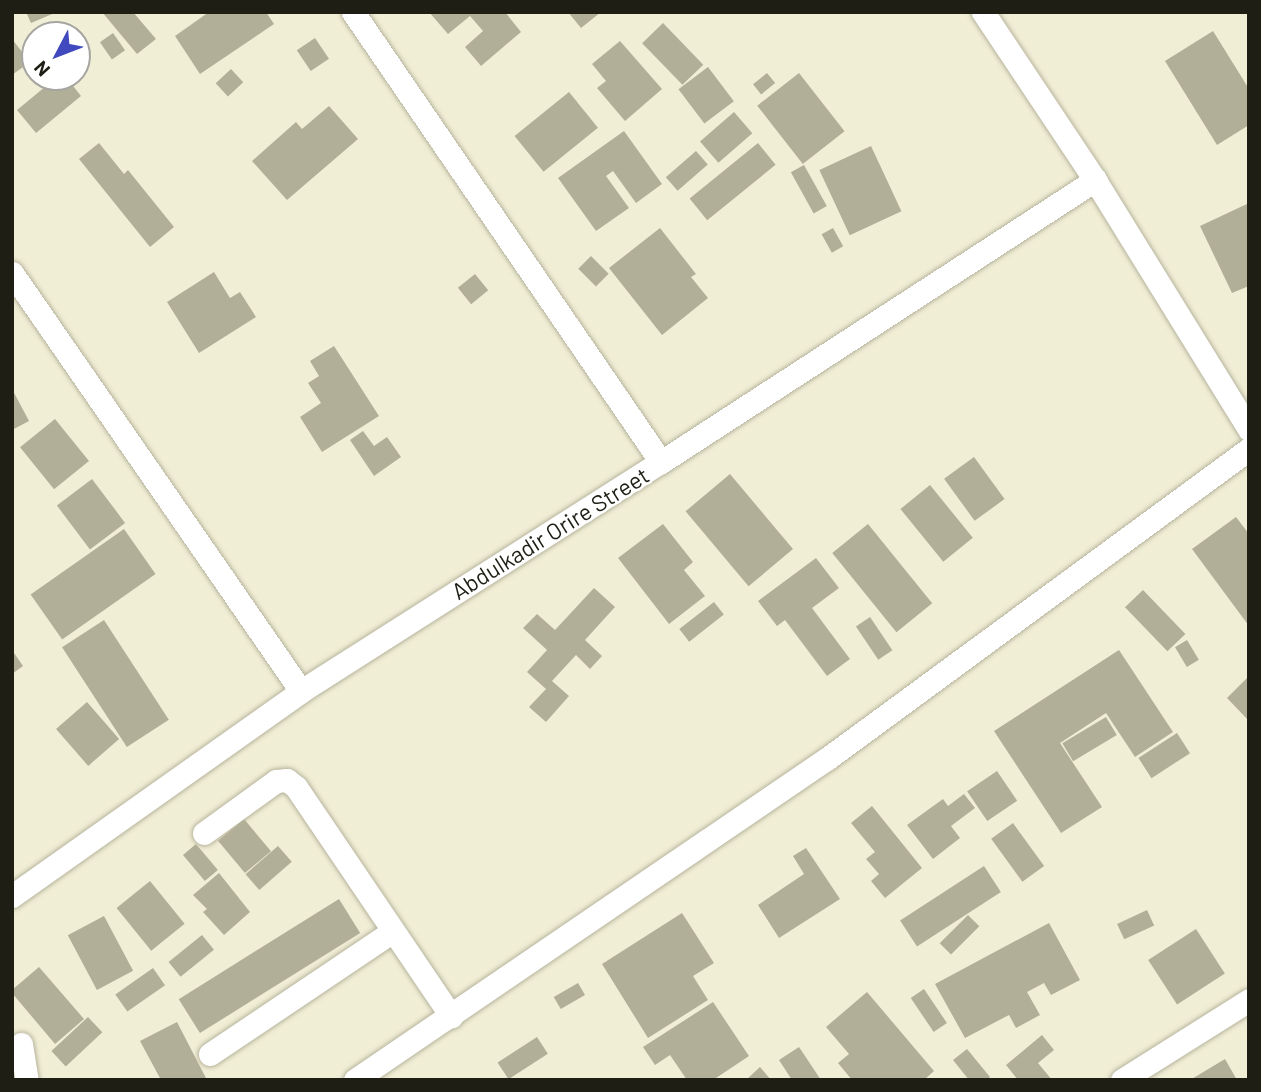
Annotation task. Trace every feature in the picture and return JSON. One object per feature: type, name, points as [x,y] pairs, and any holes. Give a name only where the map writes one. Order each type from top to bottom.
[{"type":"street","points":[[353,12],[661,463]]},
{"type":"street","points":[[983,12],[1095,180],[1249,429]]},
{"type":"street","name":"Abdulkadir Orire Street","points":[[12,896],[301,691],[661,463],[1095,180]]},
{"type":"street","points":[[14,278],[301,691]]},
{"type":"street","points":[[355,1080],[828,758],[1249,449]]},
{"type":"street","points":[[204,833],[276,781],[287,780],[296,787],[451,1016]]},
{"type":"street","points":[[211,1054],[393,932]]},
{"type":"street","points":[[1122,1080],[1249,1000]]},
{"type":"street","points":[[22,1044],[27,1080]]},
{"type":"building","points":[[26,12],[57,12],[36,21],[30,21]]},
{"type":"building","points":[[102,12],[133,12],[156,39],[137,54]]},
{"type":"building","points":[[209,12],[266,12],[274,24],[200,74],[175,36]]},
{"type":"building","points":[[429,12],[505,12],[521,32],[481,66],[465,47],[483,31],[470,16],[448,34]]},
{"type":"building","points":[[568,12],[601,12],[581,28]]},
{"type":"building","points":[[663,23],[703,65],[682,85],[642,43]]},
{"type":"building","points":[[1213,31],[1249,89],[1249,125],[1217,145],[1165,61]]},
{"type":"building","points":[[113,33],[125,50],[112,59],[100,42]]},
{"type":"building","points":[[315,38],[329,59],[311,71],[297,50]]},
{"type":"building","points":[[12,39],[21,50],[21,68],[12,75]]},
{"type":"building","points":[[620,41],[662,89],[625,121],[597,88],[606,81],[592,64]]},
{"type":"building","points":[[708,67],[734,101],[704,124],[678,89]]},
{"type":"building","points":[[231,69],[243,82],[228,96],[216,83]]},
{"type":"building","points":[[767,73],[775,83],[761,94],[753,84]]},
{"type":"building","points":[[799,73],[845,131],[803,164],[757,106]]},
{"type":"building","points":[[40,91],[77,91],[81,96],[36,133],[17,110]]},
{"type":"building","points":[[569,92],[598,128],[544,172],[515,136]]},
{"type":"building","points":[[329,106],[358,139],[287,200],[252,161],[296,122],[302,129]]},
{"type":"building","points":[[734,112],[752,133],[718,163],[700,142]]},
{"type":"building","points":[[624,131],[662,184],[636,203],[613,171],[606,176],[629,208],[596,231],[558,178]]},
{"type":"building","points":[[99,143],[124,174],[128,170],[174,227],[150,247],[79,159]]},
{"type":"building","points":[[758,143],[776,165],[707,220],[690,198]]},
{"type":"building","points":[[871,146],[901,211],[850,235],[819,170]]},
{"type":"building","points":[[696,151],[708,165],[678,191],[666,177]]},
{"type":"building","points":[[804,165],[827,206],[814,213],[791,172]]},
{"type":"building","points":[[1249,203],[1249,286],[1232,293],[1200,226]]},
{"type":"building","points":[[660,228],[696,274],[691,277],[708,298],[662,335],[609,268]]},
{"type":"building","points":[[833,228],[843,246],[832,253],[822,234]]},
{"type":"building","points":[[591,256],[609,274],[596,286],[578,269]]},
{"type":"building","points":[[214,272],[230,298],[240,292],[256,317],[199,353],[167,302]]},
{"type":"building","points":[[475,274],[488,290],[471,304],[458,288]]},
{"type":"building","points":[[334,346],[379,416],[322,452],[300,417],[321,403],[308,383],[319,376],[310,361]]},
{"type":"building","points":[[12,389],[29,421],[12,430]]},
{"type":"building","points":[[55,419],[89,461],[54,489],[20,447]]},
{"type":"building","points":[[363,431],[374,446],[387,437],[401,457],[374,476],[350,440]]},
{"type":"building","points":[[974,457],[1005,499],[975,521],[944,479]]},
{"type":"building","points":[[730,474],[793,549],[749,586],[686,511]]},
{"type":"building","points":[[92,479],[125,523],[90,549],[57,505]]},
{"type":"building","points":[[930,485],[973,538],[943,562],[900,509]]},
{"type":"building","points":[[1236,517],[1249,534],[1249,626],[1192,549]]},
{"type":"building","points":[[663,524],[693,562],[684,570],[705,596],[669,624],[618,558]]},
{"type":"building","points":[[868,524],[932,603],[896,632],[832,553]]},
{"type":"building","points":[[124,529],[156,574],[62,639],[31,594]]},
{"type":"building","points":[[816,558],[839,588],[812,608],[850,659],[827,676],[785,620],[777,626],[758,601]]},
{"type":"building","points":[[594,588],[615,607],[585,640],[602,656],[590,669],[576,655],[552,681],[569,696],[546,722],[529,707],[546,689],[527,672],[547,650],[523,628],[537,614],[555,630]]},
{"type":"building","points":[[1143,590],[1185,634],[1167,651],[1125,607]]},
{"type":"building","points":[[714,602],[724,615],[689,642],[679,629]]},
{"type":"building","points":[[870,617],[892,650],[878,660],[856,627]]},
{"type":"building","points":[[104,620],[169,720],[127,747],[62,647]]},
{"type":"building","points":[[1187,640],[1199,660],[1187,667],[1175,647]]},
{"type":"building","points":[[12,650],[23,666],[12,674]]},
{"type":"building","points":[[1119,650],[1173,732],[1135,757],[1106,713],[1060,743],[1102,807],[1061,833],[994,731]]},
{"type":"building","points":[[1249,676],[1249,721],[1227,698]]},
{"type":"building","points":[[87,702],[119,739],[88,766],[56,729]]},
{"type":"building","points":[[1106,717],[1117,735],[1073,761],[1062,743]]},
{"type":"building","points":[[1177,733],[1190,753],[1151,778],[1138,758]]},
{"type":"building","points":[[997,771],[1017,801],[987,821],[967,791]]},
{"type":"building","points":[[964,794],[975,808],[951,826],[960,838],[933,859],[907,825],[943,799],[948,806]]},
{"type":"building","points":[[872,806],[922,868],[885,898],[871,881],[879,874],[866,859],[875,852],[851,823]]},
{"type":"building","points":[[244,819],[271,851],[245,873],[218,841]]},
{"type":"building","points":[[1013,823],[1044,866],[1022,882],[991,839]]},
{"type":"building","points":[[196,844],[218,870],[205,881],[183,855]]},
{"type":"building","points":[[278,846],[292,862],[259,890],[246,874]]},
{"type":"building","points":[[806,848],[840,899],[779,938],[758,905],[804,874],[793,856]]},
{"type":"building","points":[[984,866],[1001,892],[917,946],[900,920]]},
{"type":"building","points":[[219,873],[250,912],[224,935],[203,912],[207,909],[193,895]]},
{"type":"building","points":[[150,881],[185,924],[151,951],[117,908]]},
{"type":"building","points":[[339,899],[360,933],[200,1033],[179,999]]},
{"type":"building","points":[[1147,910],[1154,925],[1124,939],[1117,924]]},
{"type":"building","points":[[682,913],[714,963],[693,976],[708,1000],[648,1038],[602,964]]},
{"type":"building","points":[[968,915],[979,926],[951,955],[940,943]]},
{"type":"building","points":[[104,916],[133,971],[97,990],[68,935]]},
{"type":"building","points":[[1049,923],[1080,980],[1051,995],[1044,983],[1027,992],[1040,1015],[1016,1028],[1009,1015],[965,1038],[935,984]]},
{"type":"building","points":[[1196,929],[1225,973],[1177,1004],[1148,960]]},
{"type":"building","points":[[202,935],[214,950],[181,977],[169,962]]},
{"type":"building","points":[[39,967],[84,1019],[55,1044],[12,993],[12,990]]},
{"type":"building","points":[[153,968],[165,985],[127,1012],[115,994]]},
{"type":"building","points":[[578,983],[585,995],[561,1009],[554,997]]},
{"type":"building","points":[[924,989],[947,1023],[934,1032],[911,998]]},
{"type":"building","points":[[867,992],[934,1071],[924,1080],[852,1080],[838,1063],[849,1054],[826,1027]]},
{"type":"building","points":[[713,1002],[749,1056],[713,1080],[687,1080],[670,1055],[655,1065],[643,1047]]},
{"type":"building","points":[[88,1017],[102,1032],[66,1066],[51,1051]]},
{"type":"building","points":[[177,1022],[207,1080],[161,1080],[140,1041]]},
{"type":"building","points":[[1042,1035],[1054,1050],[1038,1063],[1052,1080],[1018,1080],[1006,1065]]},
{"type":"building","points":[[537,1037],[548,1054],[508,1079],[498,1063]]},
{"type":"building","points":[[799,1047],[821,1080],[792,1080],[779,1060]]},
{"type":"building","points":[[967,1049],[990,1077],[986,1080],[969,1080],[953,1060]]},
{"type":"building","points":[[1225,1059],[1237,1080],[1190,1080]]},
{"type":"building","points":[[760,1067],[771,1080],[746,1080]]}]
